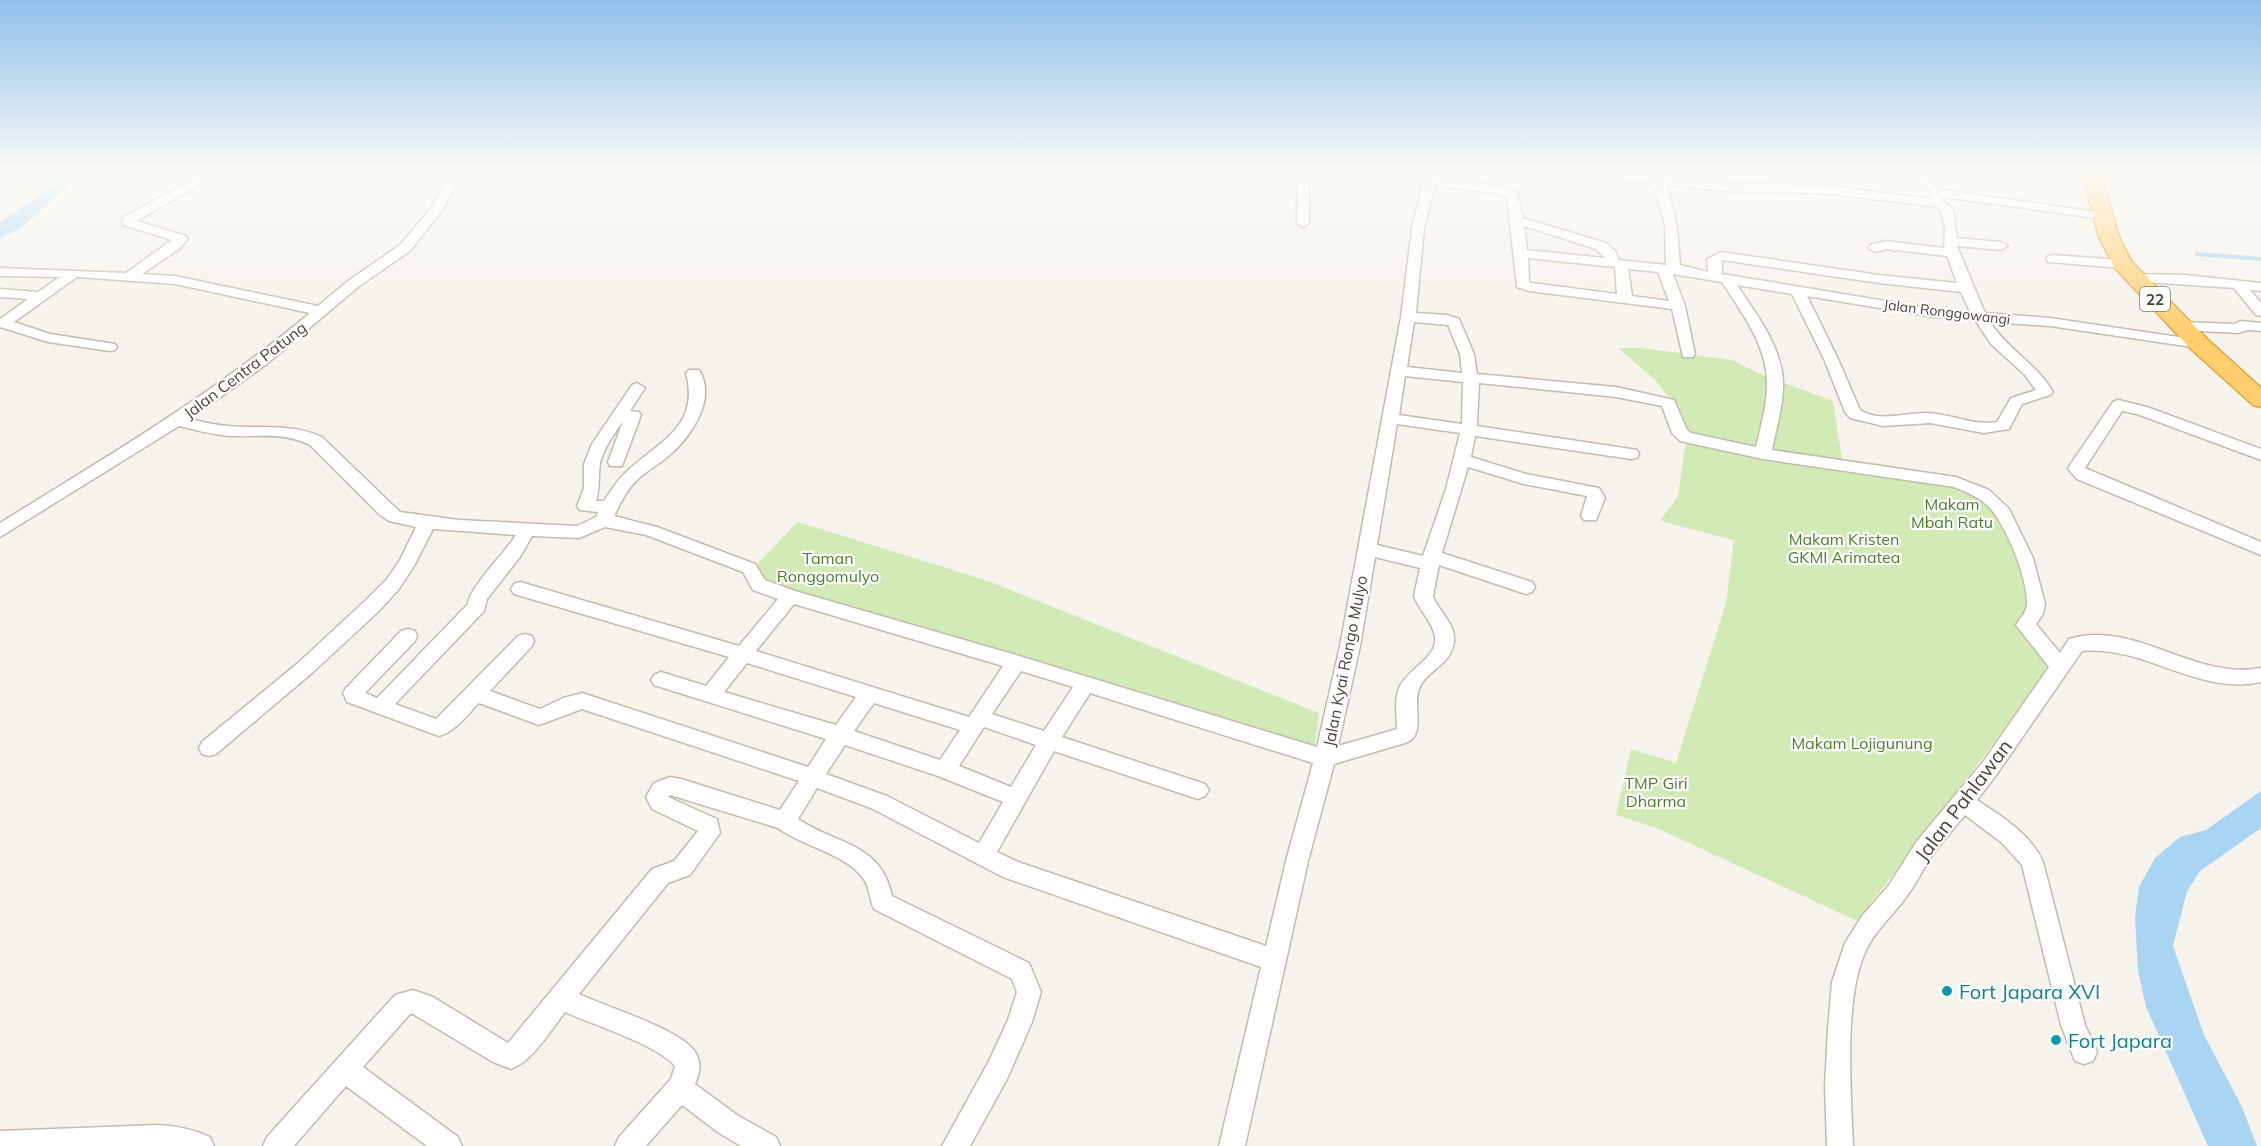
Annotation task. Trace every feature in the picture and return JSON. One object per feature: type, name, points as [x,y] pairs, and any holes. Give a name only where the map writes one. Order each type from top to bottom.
[{"type":"highway","name":"22","points":[[2106,225],[2114,252],[2128,271],[2199,344],[2261,400]]},
{"type":"street","points":[[130,276],[180,242],[181,239],[139,225]]},
{"type":"street","name":"Jalan Centra Patung","points":[[0,531],[177,421],[230,385],[353,284],[405,248],[425,225]]},
{"type":"street","name":"Jalan Kyai Rongo Mulyo","points":[[1232,1146],[1297,861],[1325,758],[1350,646],[1408,317],[1419,225]]},
{"type":"street","points":[[1518,225],[1521,279],[1525,286],[1678,306]]},
{"type":"street","points":[[1535,225],[1608,250],[1617,264],[1625,299]]},
{"type":"street","points":[[1671,225],[1672,263],[1670,270],[1688,354]]},
{"type":"street","points":[[1798,292],[1831,359],[1853,412],[1861,417],[1884,421],[1934,418],[1979,428],[1993,429],[2003,426],[2016,401],[2045,392],[2024,368],[2006,353],[1978,318],[1951,247],[1951,225]]},
{"type":"street","points":[[1875,248],[1886,245],[2001,246]]},
{"type":"street","name":"Jalan Ronggowangi","points":[[1521,253],[1720,277],[1798,292],[1978,318],[2050,322],[2199,344]]},
{"type":"street","points":[[1763,454],[1775,385],[1773,364],[1754,324],[1720,277],[1714,259],[1721,256],[1880,279],[1965,288]]},
{"type":"street","points":[[2053,259],[2185,279],[2261,287]]},
{"type":"street","points":[[0,272],[74,273],[175,280],[321,311]]},
{"type":"street","points":[[2,322],[74,273]]},
{"type":"street","points":[[2238,284],[2261,312]]},
{"type":"street","points":[[0,293],[41,297]]},
{"type":"street","points":[[637,388],[607,432],[592,464],[592,488],[586,506],[621,523],[722,556],[749,568],[759,585],[790,596],[1016,662],[1325,758],[1399,738],[1407,732],[1407,702],[1411,683],[1443,649],[1445,637],[1442,627],[1425,604],[1423,592],[1430,560],[1462,460],[1471,409],[1471,379],[1454,322],[1447,319],[1408,317]]},
{"type":"street","points":[[2,322],[48,338],[110,347]]},
{"type":"street","points":[[2182,326],[2238,329],[2242,328],[2241,325],[2261,327]]},
{"type":"street","points":[[1397,370],[1616,392],[1665,401],[1671,406],[1682,436],[1763,454],[1956,482],[1974,488],[1990,498],[2006,516],[2030,574],[2036,600],[2034,614],[2025,625],[2036,635],[2059,666]]},
{"type":"street","points":[[177,421],[229,431],[304,433],[316,441],[386,511],[395,517],[427,523],[579,532],[606,514],[618,492],[636,472],[660,455],[682,430],[699,395],[694,373]]},
{"type":"street","points":[[2261,455],[2141,410],[2116,405],[2076,469],[2083,475],[2261,549]]},
{"type":"street","points":[[616,462],[633,415]]},
{"type":"street","points":[[1389,418],[1468,432],[1631,454]]},
{"type":"street","points":[[1462,460],[1524,479],[1593,492],[1597,498],[1590,516]]},
{"type":"street","points":[[208,748],[305,668],[374,604],[393,584],[408,562],[427,523]]},
{"type":"street","points":[[380,707],[477,606],[478,597],[514,553],[528,528]]},
{"type":"street","points":[[1366,549],[1430,560],[1526,587]]},
{"type":"street","points":[[520,589],[658,628],[870,693],[1048,740],[1198,790]]},
{"type":"street","points":[[711,695],[790,596]]},
{"type":"street","points":[[408,636],[353,693],[354,697],[439,728],[525,641]]},
{"type":"street","name":"Jalan Pahlawan","points":[[1840,1146],[1839,1029],[1844,982],[1853,951],[1870,923],[1897,892],[1925,848],[1990,768],[2076,644],[2096,641],[2118,645],[2227,678],[2244,680],[2261,675]]},
{"type":"street","points":[[945,770],[1016,662]]},
{"type":"street","points":[[661,680],[945,770],[1017,799]]},
{"type":"street","points":[[983,857],[1048,740],[1085,684]]},
{"type":"street","points":[[475,693],[538,717],[549,716],[568,702],[582,701],[757,758],[879,802],[1011,870],[1274,960]]},
{"type":"street","points":[[785,821],[870,693]]},
{"type":"street","points":[[276,1146],[404,1004],[413,1002],[424,1005],[511,1057],[660,876],[682,868],[709,833],[709,826],[660,803],[657,797],[661,789],[670,786],[785,821],[796,832],[844,849],[877,878],[882,902],[1021,971],[1029,993],[1020,1022],[998,1070],[955,1146]]},
{"type":"street","points":[[1962,802],[2013,838],[2032,862],[2073,1024],[2084,1052]]},
{"type":"street","points":[[561,997],[683,1053],[687,1062],[687,1074],[680,1088],[628,1146]]},
{"type":"street","points":[[344,1070],[449,1146]]},
{"type":"street","points":[[680,1088],[728,1124],[762,1145]]},
{"type":"street","points":[[0,1144],[158,1138],[183,1140],[201,1146]]},
{"type":"green space","points":[[1618,348],[1641,348],[1731,360],[1765,376],[1833,401],[1843,467],[1956,483],[1996,504],[2033,599],[2023,626],[2054,665],[1857,921],[1659,829],[1616,815],[1631,749],[1676,763],[1726,603],[1734,540],[1660,521],[1678,496],[1687,434],[1674,403],[1654,379]]},
{"type":"green space","name":"Taman Ronggomulyo","points":[[798,522],[988,581],[1319,713],[1314,751],[765,583],[754,567]]},
{"type":"water","points":[[0,225],[24,225],[21,228],[0,238]]},
{"type":"water","points":[[2261,791],[2261,828],[2200,871],[2187,891],[2173,946],[2204,1035],[2242,1107],[2257,1146],[2208,1146],[2146,1007],[2138,971],[2135,917],[2139,887],[2155,858],[2180,837],[2206,830]]},
{"type":"waterway","points":[[2197,254],[2261,259]]},
{"type":"place","name":"Fort Japara XVI","points":[[1947,991]]},
{"type":"place","name":"Fort Japara","points":[[2056,1040]]},
{"type":"park label","name":"Makam Mbah Ratu","points":[[1952,513]]},
{"type":"park label","name":"Makam Kristen GKMI Arimatea","points":[[1844,548]]},
{"type":"park label","name":"Makam Lojigunung","points":[[1862,743]]},
{"type":"park label","name":"TMP Giri Dharma","points":[[1656,792]]}]
